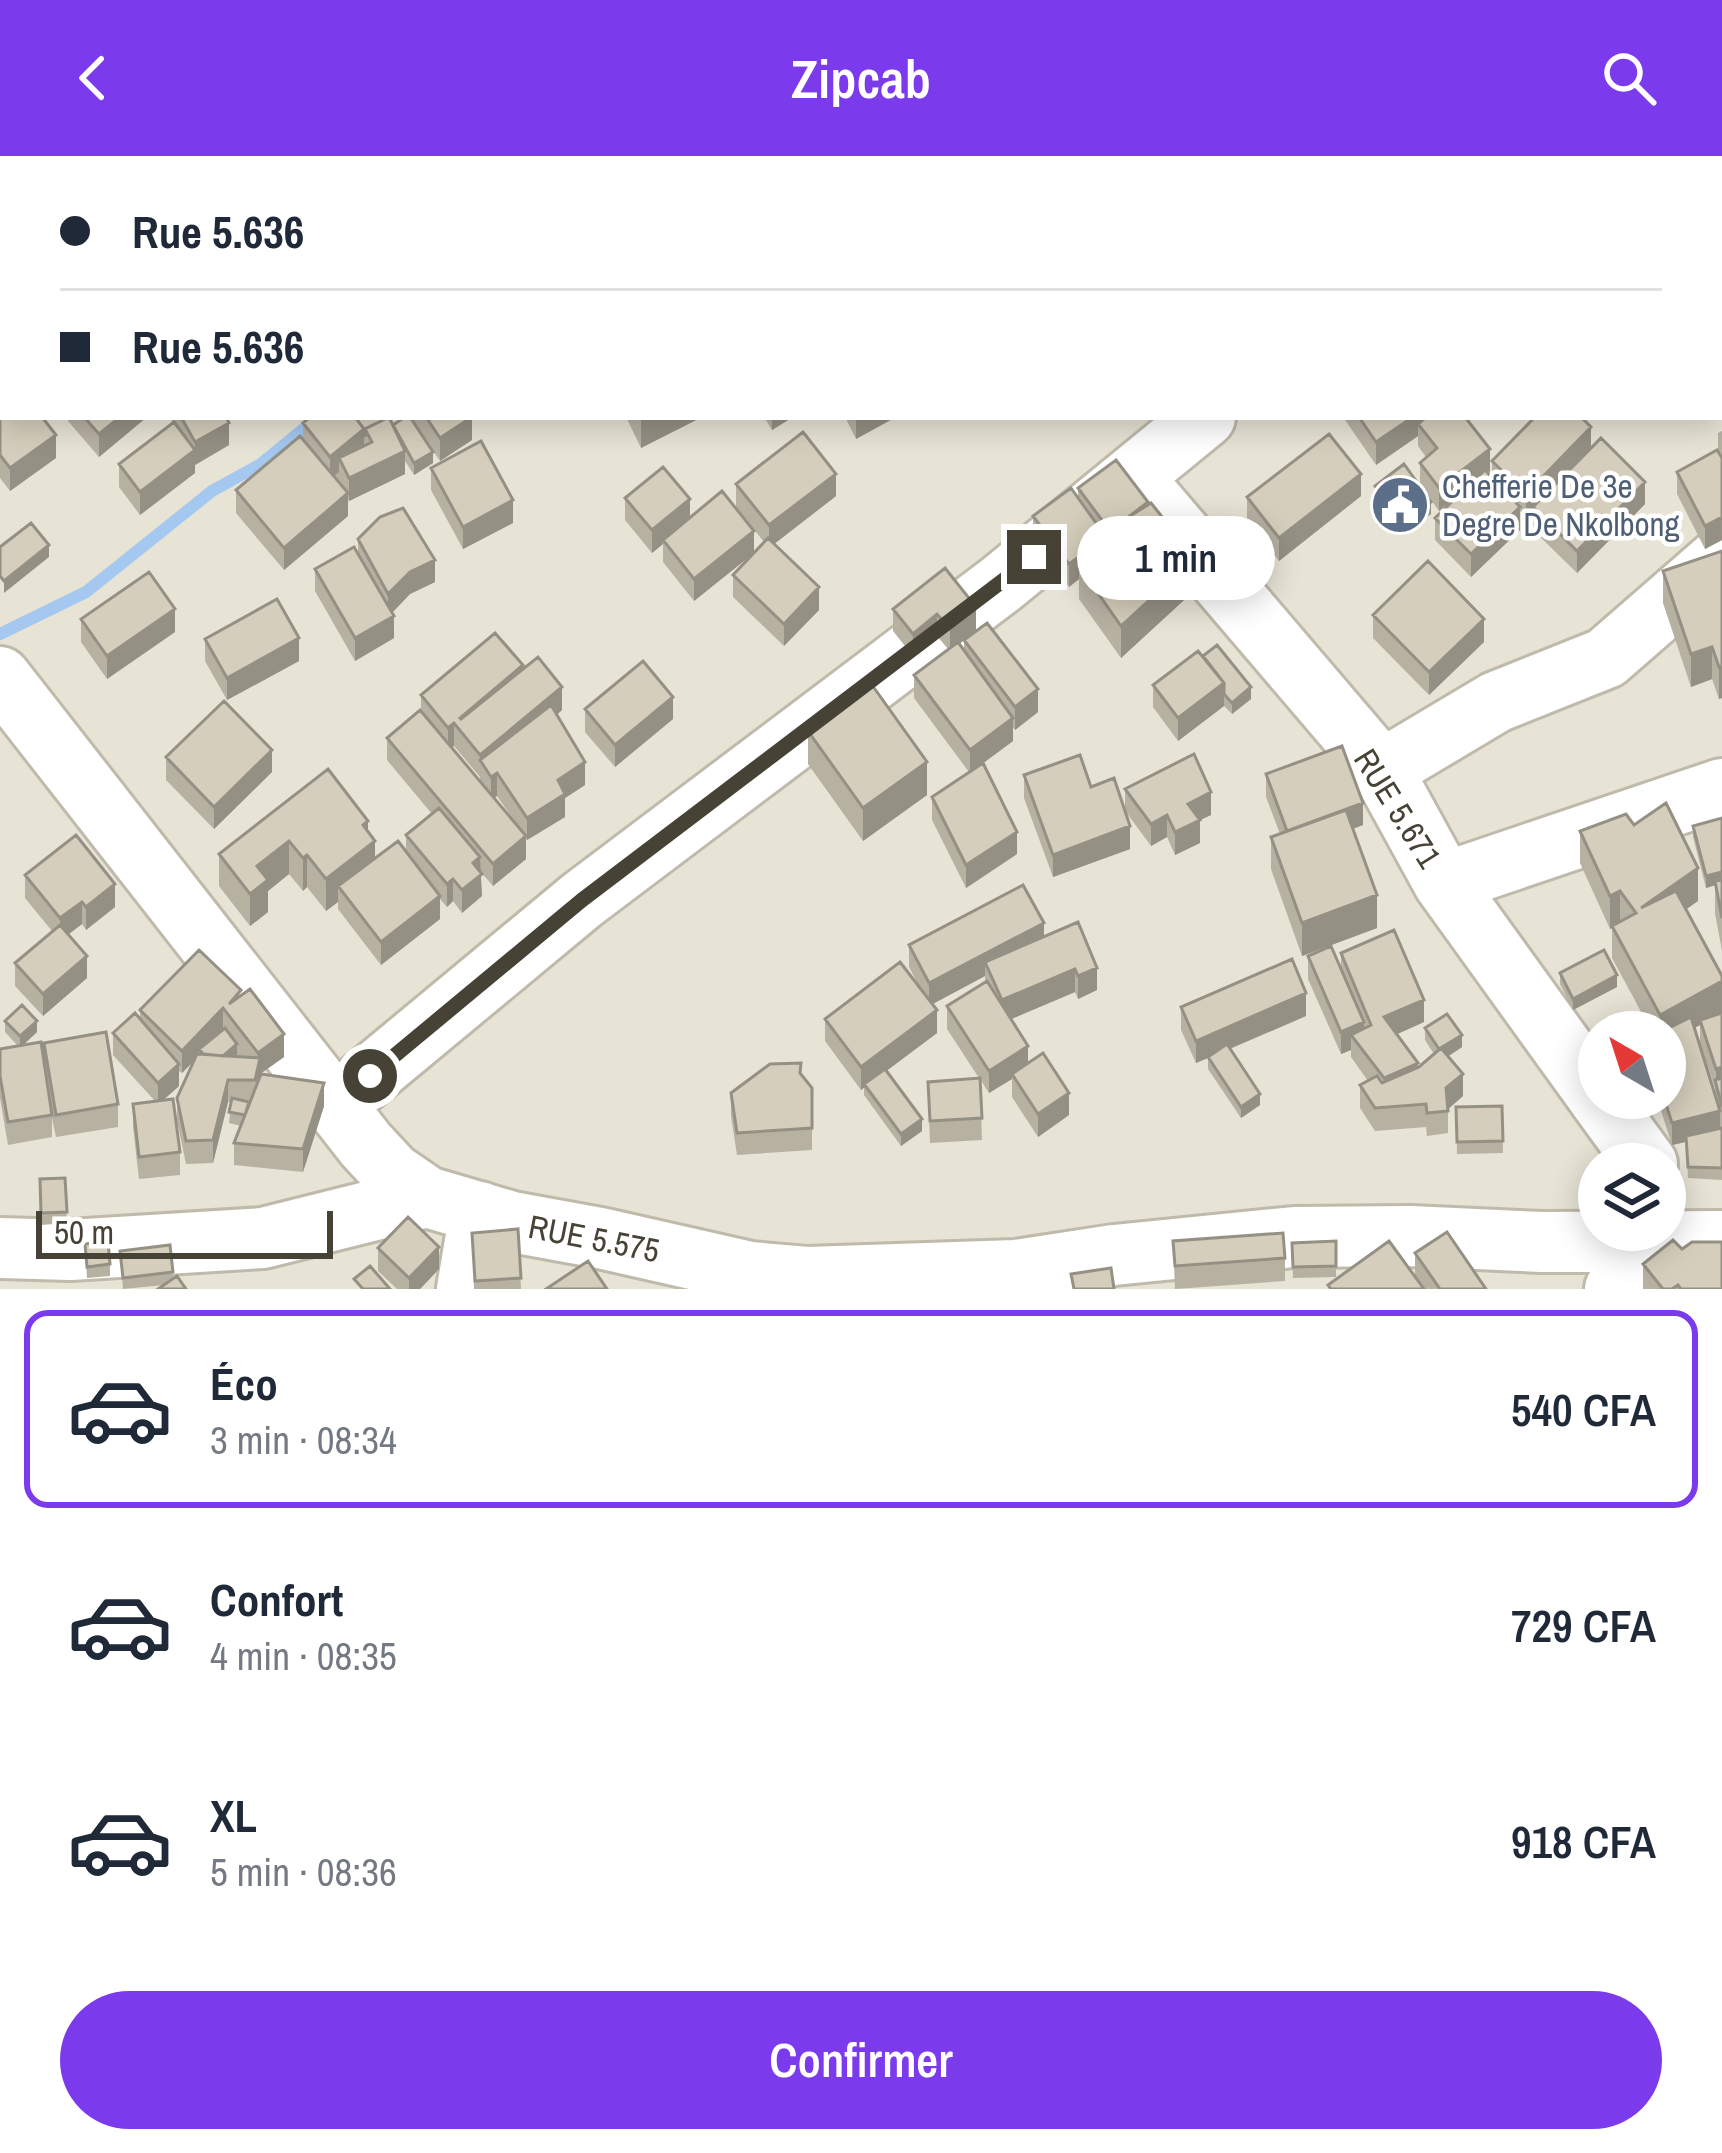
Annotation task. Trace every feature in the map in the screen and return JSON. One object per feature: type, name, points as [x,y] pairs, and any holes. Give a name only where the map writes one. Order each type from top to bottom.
[{"type":"street","points":[[334,1105],[582,900],[1000,584],[1200,420]]},
{"type":"street","name":"RUE 5.671","points":[[1132,477],[1382,770],[1444,883],[1578,1069]]},
{"type":"street","points":[[1382,770],[1496,702],[1606,658],[1722,556]]},
{"type":"street","name":"RUE 5.575","points":[[0,677],[392,1173],[454,1205],[692,1272],[807,1277],[1016,1270],[1294,1237],[1541,1242],[1690,1228]]},
{"type":"street","points":[[1444,883],[1722,789]]},
{"type":"street","points":[[0,1248],[70,1250],[263,1238],[454,1205],[467,1289]]},
{"type":"street","points":[[1615,1289],[1690,1228]]},
{"type":"street","points":[[0,1268],[8,1289]]},
{"type":"shaded area","points":[[0,420],[1722,420],[1722,1289],[0,1289]]},
{"type":"building","points":[[0,420],[44,420],[56,435],[10,468],[0,455]]},
{"type":"building","points":[[87,420],[116,420],[99,434]]},
{"type":"building","points":[[183,420],[228,420],[229,423],[195,442]]},
{"type":"building","points":[[357,420],[364,429],[330,457],[303,423]]},
{"type":"building","points":[[357,420],[380,420],[365,429],[365,437]]},
{"type":"building","points":[[390,420],[405,451],[349,478],[339,458],[372,442],[365,429]]},
{"type":"building","points":[[412,420],[433,452],[414,463],[393,425]]},
{"type":"building","points":[[428,420],[467,420],[440,438]]},
{"type":"building","points":[[1361,420],[1409,420],[1376,442]]},
{"type":"building","points":[[1423,420],[1467,420],[1490,449],[1439,488],[1420,463],[1437,448],[1418,424]]},
{"type":"building","points":[[1532,420],[1584,420],[1591,427],[1526,494],[1492,461]]},
{"type":"building","points":[[174,422],[195,450],[140,492],[119,464]]},
{"type":"building","points":[[803,432],[836,474],[769,525],[736,484]]},
{"type":"building","points":[[1329,434],[1361,474],[1279,538],[1247,497]]},
{"type":"building","points":[[300,436],[348,493],[284,548],[236,490]]},
{"type":"building","points":[[1601,438],[1645,482],[1577,551],[1533,507]]},
{"type":"building","points":[[481,441],[513,500],[463,527],[431,468]]},
{"type":"building","points":[[1717,450],[1722,458],[1722,517],[1705,526],[1677,472]]},
{"type":"building","points":[[1116,460],[1148,502],[1110,531],[1078,488]]},
{"type":"building","points":[[1404,464],[1431,502],[1402,524],[1375,486]]},
{"type":"building","points":[[663,467],[690,499],[652,530],[625,498]]},
{"type":"building","points":[[1485,470],[1520,507],[1471,554],[1435,518]]},
{"type":"building","points":[[1071,488],[1106,537],[1069,564],[1033,516]]},
{"type":"building","points":[[722,491],[754,531],[694,579],[663,540]]},
{"type":"building","points":[[1151,503],[1195,558],[1121,626],[1079,566],[1114,526]]},
{"type":"building","points":[[403,508],[435,560],[410,572],[388,594],[358,539],[380,517]]},
{"type":"building","points":[[31,523],[49,545],[4,581],[0,547]]},
{"type":"building","points":[[768,538],[819,587],[784,624],[733,575]]},
{"type":"building","points":[[354,547],[394,616],[355,638],[315,569]]},
{"type":"building","points":[[1722,551],[1719,667],[1712,647],[1691,654],[1663,571]]},
{"type":"building","points":[[1428,561],[1484,619],[1429,672],[1373,615]]},
{"type":"building","points":[[945,568],[976,607],[950,629],[937,614],[913,634],[893,609]]},
{"type":"building","points":[[149,572],[175,609],[107,656],[81,619]]},
{"type":"building","points":[[277,599],[299,638],[227,678],[205,639]]},
{"type":"building","points":[[987,623],[1038,689],[1015,707],[964,640]]},
{"type":"building","points":[[495,633],[523,665],[461,719],[538,657],[562,687],[480,755],[454,723],[448,728],[421,695]]},
{"type":"building","points":[[958,642],[1013,718],[970,750],[914,675]]},
{"type":"building","points":[[1217,645],[1251,687],[1232,703],[1224,694],[1224,683],[1203,656]]},
{"type":"building","points":[[1198,651],[1224,683],[1178,718],[1153,685]]},
{"type":"building","points":[[643,661],[673,697],[615,745],[585,709]]},
{"type":"building","points":[[872,685],[927,762],[863,808],[808,731]]},
{"type":"building","points":[[224,701],[272,750],[214,807],[166,757]]},
{"type":"building","points":[[551,705],[585,762],[558,780],[565,794],[527,818],[497,773],[491,777],[480,760]]},
{"type":"building","points":[[420,710],[526,836],[493,864],[387,738]]},
{"type":"building","points":[[1342,746],[1363,803],[1287,831],[1266,774]]},
{"type":"building","points":[[1194,754],[1211,792],[1188,804],[1200,820],[1175,832],[1167,815],[1151,824],[1125,789]]},
{"type":"building","points":[[1080,755],[1091,787],[1114,778],[1130,826],[1053,855],[1024,775]]},
{"type":"building","points":[[983,763],[1017,832],[966,865],[932,797]]},
{"type":"building","points":[[328,769],[368,821],[363,825],[375,841],[326,879],[289,841],[257,866],[268,880],[250,894],[219,854]]},
{"type":"building","points":[[1666,803],[1698,868],[1641,908],[1676,891],[1722,976],[1722,981],[1667,1011],[1658,1011],[1612,926],[1636,913],[1620,891],[1610,896],[1580,831],[1626,814],[1634,825]]},
{"type":"building","points":[[439,808],[480,857],[473,863],[482,874],[462,890],[453,879],[447,884],[406,835]]},
{"type":"building","points":[[1346,810],[1377,895],[1302,923],[1271,837]]},
{"type":"building","points":[[1722,818],[1722,872],[1706,876],[1693,826]]},
{"type":"building","points":[[76,835],[115,884],[86,907],[82,902],[60,918],[25,875]]},
{"type":"building","points":[[398,841],[440,896],[381,942],[338,886]]},
{"type":"building","points":[[1722,880],[1722,918],[1715,881]]},
{"type":"building","points":[[1023,885],[1044,923],[929,983],[909,945]]},
{"type":"building","points":[[1078,922],[1097,968],[1078,976],[1075,969],[1002,1000],[985,962]]},
{"type":"building","points":[[60,925],[87,956],[43,994],[15,963]]},
{"type":"building","points":[[1394,930],[1424,1000],[1384,1017],[1418,1063],[1384,1078],[1351,1035],[1371,1025],[1341,953]]},
{"type":"building","points":[[1331,946],[1364,1022],[1341,1032],[1308,956]]},
{"type":"building","points":[[199,950],[241,990],[229,1004],[250,989],[284,1034],[258,1053],[223,1008],[182,1051],[140,1010]]},
{"type":"building","points":[[1604,950],[1617,975],[1573,999],[1560,973]]},
{"type":"building","points":[[1292,959],[1306,993],[1196,1041],[1181,1007]]},
{"type":"building","points":[[900,962],[937,1010],[861,1067],[825,1019]]},
{"type":"building","points":[[987,981],[1028,1046],[989,1071],[947,1006]]},
{"type":"building","points":[[22,1005],[37,1021],[20,1036],[5,1021]]},
{"type":"building","points":[[135,1013],[179,1064],[158,1083],[113,1033]]},
{"type":"building","points":[[1722,1013],[1722,1067],[1716,1069],[1700,1020]]},
{"type":"building","points":[[1447,1014],[1462,1035],[1439,1049],[1425,1028]]},
{"type":"building","points":[[1691,1017],[1720,1111],[1672,1123],[1671,1119],[1686,1119],[1686,1020]]},
{"type":"building","points":[[225,1028],[237,1044],[223,1056],[203,1054],[199,1049]]},
{"type":"building","points":[[106,1032],[118,1104],[56,1115],[44,1043]]},
{"type":"building","points":[[41,1042],[52,1115],[8,1122],[0,1049]]},
{"type":"building","points":[[1227,1044],[1260,1094],[1241,1107],[1208,1057]]},
{"type":"building","points":[[1441,1048],[1463,1074],[1446,1088],[1448,1111],[1427,1113],[1426,1104],[1375,1108],[1360,1085],[1377,1076],[1382,1083],[1419,1067]]},
{"type":"building","points":[[1043,1053],[1069,1093],[1038,1114],[1012,1074]]},
{"type":"building","points":[[197,1054],[260,1058],[255,1080],[228,1080],[213,1140],[186,1141],[177,1098]]},
{"type":"building","points":[[801,1063],[800,1073],[812,1088],[812,1128],[737,1133],[731,1093],[770,1064]]},
{"type":"building","points":[[885,1069],[922,1119],[901,1134],[864,1084]]},
{"type":"building","points":[[261,1074],[324,1083],[303,1149],[234,1143]]},
{"type":"building","points":[[980,1078],[982,1118],[930,1121],[928,1082]]},
{"type":"building","points":[[1722,1078],[1722,1107],[1715,1080]]},
{"type":"building","points":[[232,1098],[249,1102],[245,1115],[229,1112]]},
{"type":"building","points":[[173,1099],[180,1152],[139,1157],[133,1104]]},
{"type":"building","points":[[1502,1106],[1503,1141],[1457,1142],[1456,1107]]},
{"type":"building","points":[[1722,1128],[1722,1168],[1688,1167],[1686,1136]]},
{"type":"building","points":[[65,1178],[67,1212],[41,1213],[40,1179]]},
{"type":"building","points":[[408,1217],[439,1247],[409,1278],[378,1248]]},
{"type":"building","points":[[518,1229],[521,1278],[475,1281],[472,1233]]},
{"type":"building","points":[[1447,1232],[1486,1289],[1440,1289],[1415,1253]]},
{"type":"building","points":[[1283,1233],[1285,1258],[1175,1266],[1173,1241]]},
{"type":"building","points":[[108,1241],[110,1264],[87,1267],[85,1244]]},
{"type":"building","points":[[1336,1241],[1336,1266],[1293,1267],[1292,1243]]},
{"type":"building","points":[[1389,1241],[1424,1289],[1331,1289],[1328,1285]]},
{"type":"building","points":[[1692,1242],[1722,1242],[1722,1289],[1681,1289],[1678,1285],[1663,1289],[1643,1264],[1659,1251],[1686,1251]]},
{"type":"building","points":[[170,1245],[173,1272],[123,1278],[120,1251]]},
{"type":"building","points":[[588,1261],[607,1289],[546,1289]]},
{"type":"building","points":[[370,1266],[390,1289],[363,1289],[354,1279]]},
{"type":"building","points":[[1111,1268],[1114,1289],[1074,1289],[1071,1274]]},
{"type":"building","points":[[177,1276],[186,1289],[158,1289]]},
{"type":"waterway","points":[[0,634],[86,592],[212,491],[261,464],[314,420]]},
{"type":"place","name":"Chefferie De 3e Degre De Nkolbong","points":[[1400,505]]},
{"type":"route","points":[[370,1076],[582,900],[1034,557]]}]
